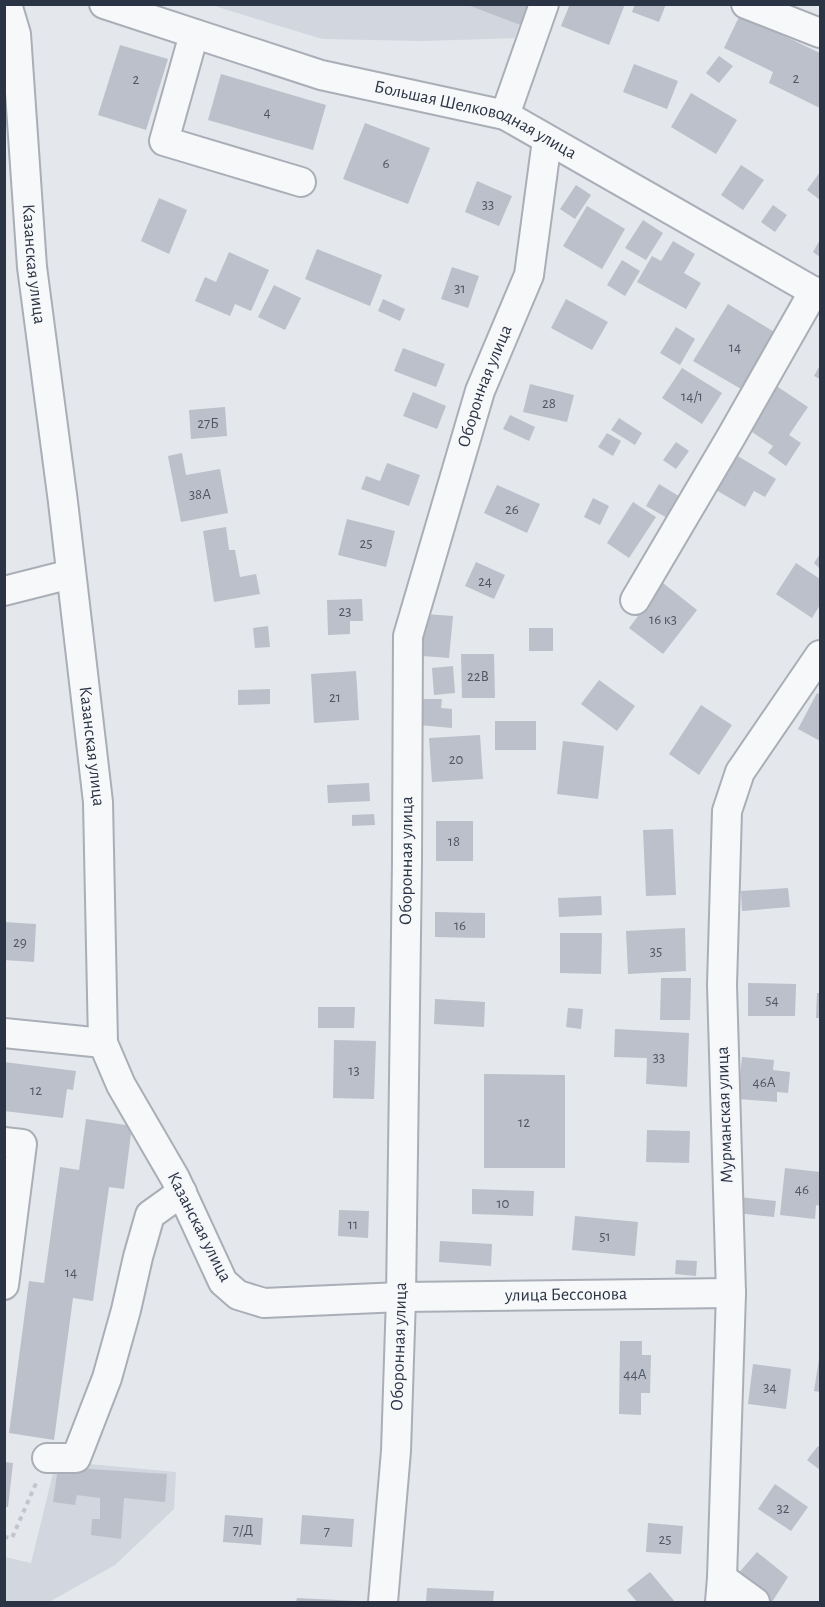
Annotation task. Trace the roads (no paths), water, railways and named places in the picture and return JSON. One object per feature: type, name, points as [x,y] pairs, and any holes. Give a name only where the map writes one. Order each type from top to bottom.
[{"type":"street","name":"Большая Шелководная улица","points":[[104,4],[321,75],[505,114],[817,293]]},
{"type":"street","points":[[505,114],[544,4]]},
{"type":"street","points":[[746,4],[820,33]]},
{"type":"street","name":"Казанская улица","points":[[6,7],[16,34],[32,267],[98,802],[103,1043],[121,1085],[175,1178],[223,1282],[238,1295],[264,1303],[401,1297]]},
{"type":"street","points":[[194,34],[165,141],[301,182]]},
{"type":"street","name":"Оборонная улица","points":[[383,1602],[396,1451],[401,1297],[408,636],[480,391],[529,275],[547,140]]},
{"type":"street","points":[[635,600],[817,293]]},
{"type":"street","points":[[4,591],[71,574]]},
{"type":"street","name":"Мурманская улица","points":[[721,1590],[731,1293],[722,985],[727,811],[740,772],[820,655]]},
{"type":"street","points":[[4,1033],[103,1043]]},
{"type":"street","points":[[4,1142],[22,1144],[4,1285]]},
{"type":"street","points":[[47,1458],[76,1458],[107,1378],[150,1215],[182,1192]]},
{"type":"street","name":"улица Бессонова","points":[[401,1297],[731,1293]]},
{"type":"street","points":[[721,1590],[755,1602]]}]
